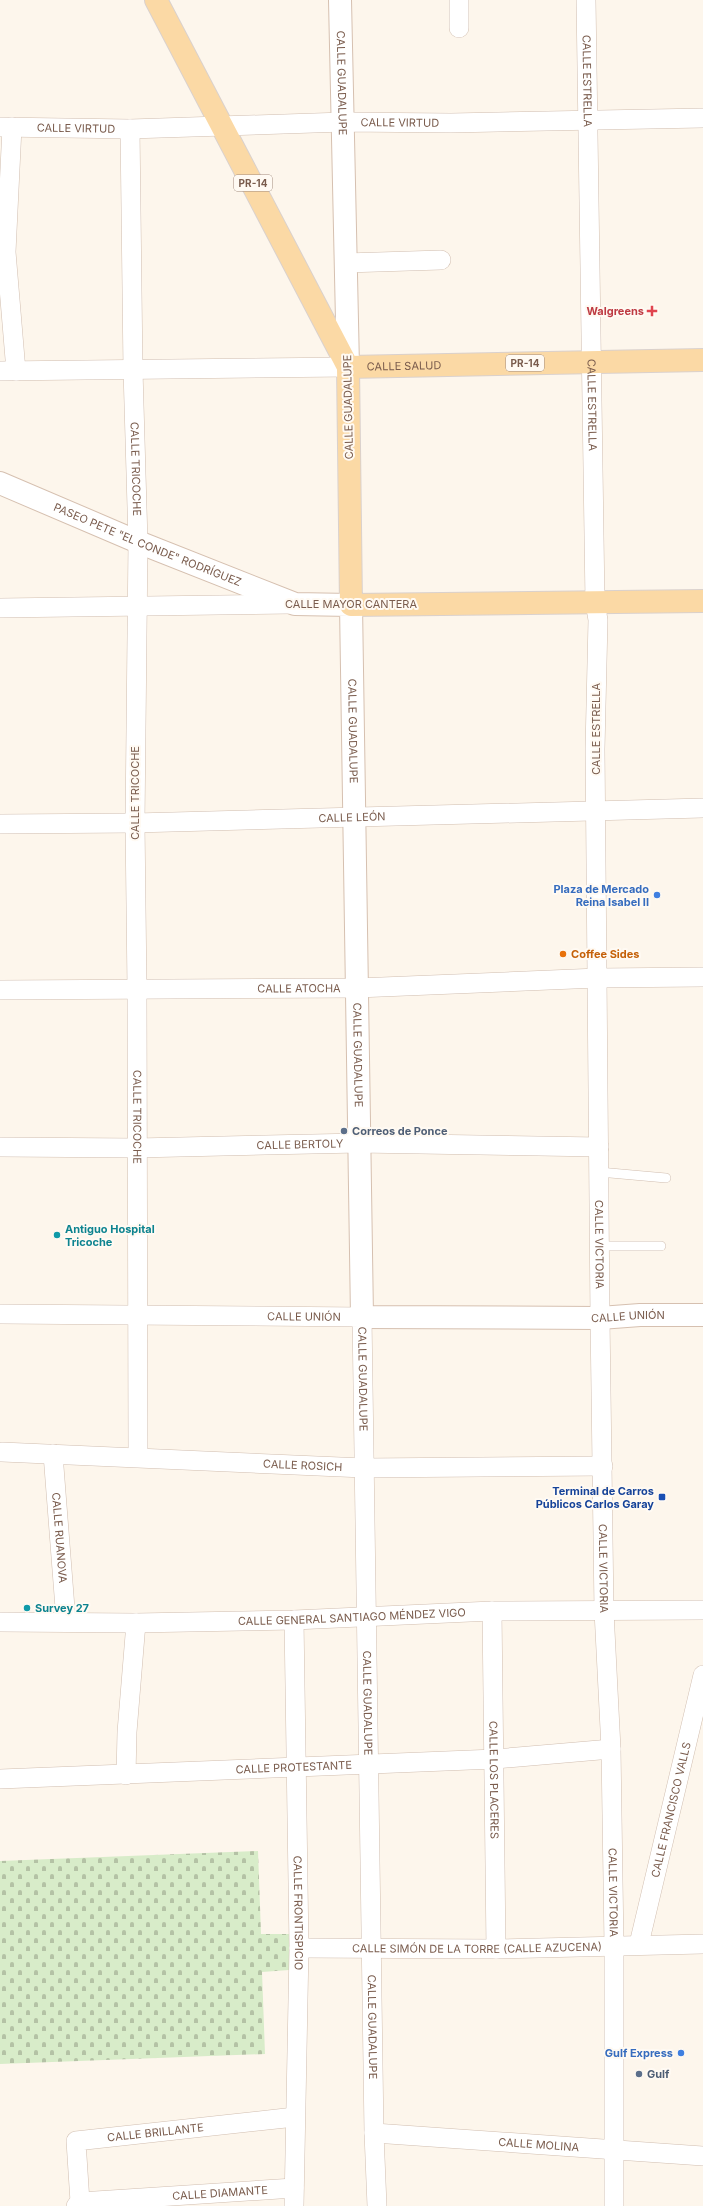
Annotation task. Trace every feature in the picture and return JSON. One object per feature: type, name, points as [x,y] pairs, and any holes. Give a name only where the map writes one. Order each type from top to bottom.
[{"type":"main road","name":"PR-14","points":[[156,0],[223,125],[348,367]]},
{"type":"main road","name":"CALLE SALUD","points":[[348,367],[703,360]]},
{"type":"main road","name":"CALLE GUADALUPE","points":[[348,367],[351,605]]},
{"type":"main road","name":"CALLE MAYOR CANTERA","points":[[351,605],[703,601]]},
{"type":"street","name":"CALLE GUADALUPE","points":[[340,0],[344,122],[348,367]]},
{"type":"street","points":[[458,28],[459,0]]},
{"type":"street","name":"CALLE ESTRELLA","points":[[586,0],[596,602],[598,620],[595,749],[596,810]]},
{"type":"street","name":"CALLE VIRTUD","points":[[6,127],[130,129],[344,122],[451,123],[703,118]]},
{"type":"street","points":[[6,127],[8,371]]},
{"type":"street","name":"CALLE TRICOCHE","points":[[130,129],[133,370],[138,542],[135,823],[138,1148],[138,1456]]},
{"type":"street","points":[[346,262],[441,260]]},
{"type":"street","name":"CALLE SALUD","points":[[8,371],[348,367]]},
{"type":"street","name":"PASEO PETE \"EL CONDE\" RODRÍGUEZ","points":[[0,483],[138,542],[296,604]]},
{"type":"street","name":"CALLE MAYOR CANTERA","points":[[0,608],[137,608],[296,604],[351,605]]},
{"type":"street","name":"CALLE GUADALUPE","points":[[351,605],[371,1950],[374,2133],[377,2206]]},
{"type":"street","name":"CALLE LEÓN","points":[[0,824],[135,823],[703,808]]},
{"type":"street","name":"CALLE VICTORIA","points":[[596,810],[604,1611],[611,1749],[614,1945],[614,2206]]},
{"type":"street","name":"CALLE ATOCHA","points":[[0,990],[357,988],[598,978],[703,977]]},
{"type":"street","name":"CALLE BERTOLY","points":[[0,1147],[138,1148],[359,1143],[599,1147]]},
{"type":"street","name":"CALLE UNIÓN","points":[[0,1314],[138,1317],[600,1318],[640,1314],[703,1315]]},
{"type":"street","name":"CALLE ROSICH","points":[[2,1452],[138,1456],[364,1468],[603,1466]]},
{"type":"street","name":"CALLE RUANOVA","points":[[53,1454],[66,1621]]},
{"type":"street","name":"CALLE GENERAL SANTIAGO MÉNDEZ VIGO","points":[[0,1622],[66,1621],[136,1623],[294,1620],[492,1611],[703,1610]]},
{"type":"street","name":"CALLE LOS PLACERES","points":[[492,1611],[495,1759],[496,1949]]},
{"type":"street","name":"CALLE FRONTISPICIO","points":[[294,1620],[295,1767],[299,1948],[294,2197]]},
{"type":"street","points":[[126,1775],[127,1732],[136,1623]]},
{"type":"street","name":"CALLE FRANCISCO VALLS","points":[[639,1944],[703,1675]]},
{"type":"street","name":"CALLE PROTESTANTE","points":[[0,1779],[495,1759],[611,1749]]},
{"type":"street","name":"CALLE SIMÓN DE LA TORRE (CALLE AZUCENA)","points":[[299,1948],[371,1950],[496,1949],[639,1944],[703,1944]]},
{"type":"street","name":"CALLE BRILLANTE","points":[[78,2204],[76,2141],[295,2117]]},
{"type":"street","name":"CALLE MOLINA","points":[[374,2133],[703,2156]]},
{"type":"street","name":"CALLE DIAMANTE","points":[[78,2204],[294,2197]]},
{"type":"lane","points":[[599,1172],[666,1178]]},
{"type":"lane","points":[[600,1246],[661,1246]]},
{"type":"green space","points":[[258,1851],[261,1934],[289,1934],[289,1970],[262,1972],[265,2054],[0,2064],[0,1861]]},
{"type":"place","name":"Walgreens","points":[[652,311]]},
{"type":"place","name":"Plaza de Mercado Reina Isabel II","points":[[657,895]]},
{"type":"place","name":"Coffee Sides","points":[[563,954]]},
{"type":"place","name":"Correos de Ponce","points":[[344,1131]]},
{"type":"place","name":"Antiguo Hospital Tricoche","points":[[57,1235]]},
{"type":"place","name":"Terminal de Carros Públicos Carlos Garay","points":[[662,1497]]},
{"type":"place","name":"Survey 27","points":[[27,1608]]},
{"type":"place","name":"Gulf Express","points":[[681,2053]]},
{"type":"place","name":"Gulf","points":[[639,2074]]}]
